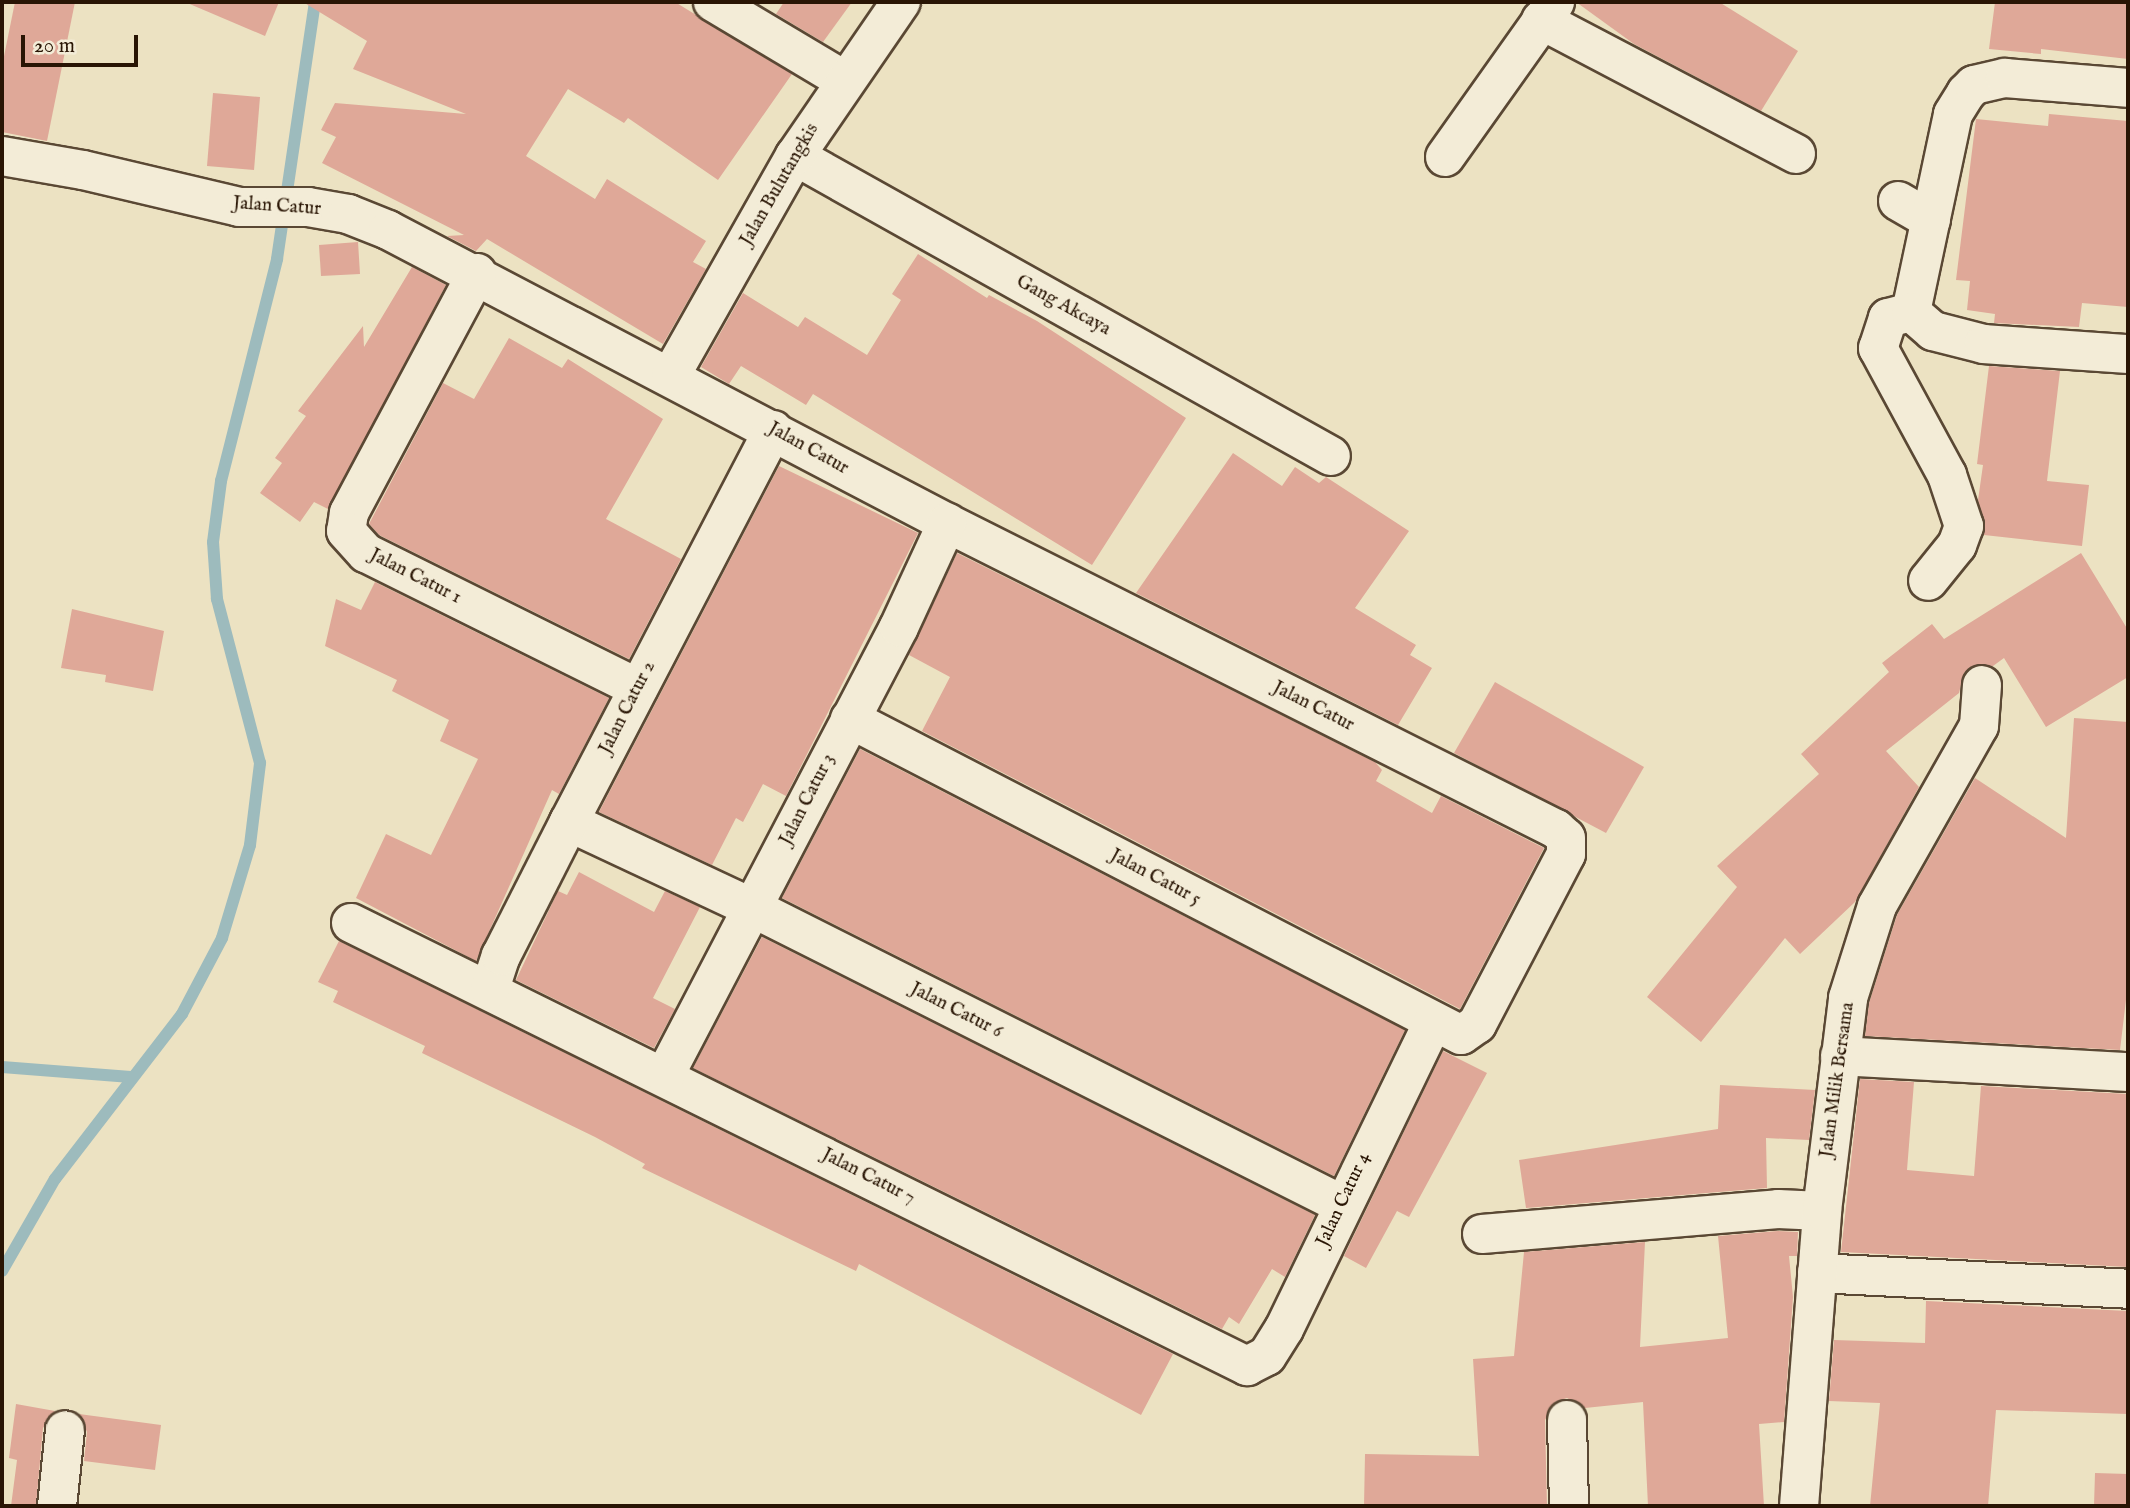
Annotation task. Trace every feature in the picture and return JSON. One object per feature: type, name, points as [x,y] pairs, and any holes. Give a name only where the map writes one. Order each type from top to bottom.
[{"type":"street","points":[[713,2],[844,80]]},
{"type":"street","name":"Jalan Bulutangkis","points":[[671,375],[795,156],[844,80],[901,2]]},
{"type":"street","points":[[1445,157],[1548,11],[1796,154]]},
{"type":"street","points":[[1911,312],[1953,114],[1975,85],[2024,78],[2128,88]]},
{"type":"street","name":"Jalan Catur","points":[[2,156],[83,170],[239,207],[308,207],[348,214],[388,230],[477,273],[947,523],[1556,829],[1566,838],[1566,854]]},
{"type":"street","name":"Gang Akcaya","points":[[795,156],[1331,456]]},
{"type":"street","points":[[1898,201],[1931,220]]},
{"type":"street","name":"Jalan Catur 1","points":[[477,273],[349,513],[346,531],[366,553],[638,688]]},
{"type":"street","points":[[1911,312],[1923,325],[1957,339],[2128,354]]},
{"type":"street","points":[[1911,312],[1888,318],[1878,348],[1947,475],[1964,526],[1957,545],[1928,581]]},
{"type":"street","name":"Jalan Catur 2","points":[[490,989],[501,956],[773,430]]},
{"type":"street","name":"Jalan Catur 3","points":[[665,1075],[850,719],[947,523]]},
{"type":"street","name":"Jalan Milik Bersama","points":[[1798,1506],[1822,1211],[1848,998],[1877,906],[1979,726],[1982,685]]},
{"type":"street","name":"Jalan Catur 5","points":[[850,719],[1446,1029]]},
{"type":"street","name":"Jalan Catur 6","points":[[569,822],[753,908],[1341,1204]]},
{"type":"street","name":"Jalan Catur 4","points":[[1247,1366],[1267,1356],[1276,1343],[1341,1204],[1446,1029],[1477,1024],[1566,854]]},
{"type":"street","name":"Jalan Catur 7","points":[[351,923],[665,1075],[1247,1366]]},
{"type":"street","points":[[1840,1056],[2128,1071]]},
{"type":"street","points":[[1482,1234],[1778,1209],[1822,1211]]},
{"type":"street","points":[[1817,1273],[2128,1289]]},
{"type":"street","points":[[1567,1420],[1569,1506]]},
{"type":"street","points":[[57,1506],[65,1430]]},
{"type":"building","points":[[15,2],[75,2],[47,141],[2,132],[2,66]]},
{"type":"building","points":[[185,2],[279,2],[265,36]]},
{"type":"building","points":[[303,2],[675,2],[792,74],[718,180],[628,118],[624,123],[568,89],[526,156],[595,199],[607,179],[706,241],[693,262],[706,269],[663,344],[487,239],[476,251],[447,236],[464,235],[322,163],[336,137],[321,130],[335,103],[466,114],[353,69],[367,41]]},
{"type":"building","points":[[784,2],[852,2],[823,42],[776,14]]},
{"type":"building","points":[[1576,2],[1719,2],[1798,51],[1761,111],[1634,44]]},
{"type":"building","points":[[1995,2],[2128,2],[2128,59],[2041,49],[2041,54],[1989,49]]},
{"type":"building","points":[[213,93],[260,97],[254,170],[207,166]]},
{"type":"building","points":[[2049,114],[2128,121],[2128,307],[2082,303],[2079,327],[1994,323],[1995,314],[1967,310],[1970,281],[1956,280],[1976,119],[2048,126]]},
{"type":"building","points":[[358,242],[360,274],[321,276],[319,245]]},
{"type":"building","points":[[918,254],[987,298],[989,295],[1037,321],[1186,418],[1092,565],[813,394],[806,405],[741,366],[729,384],[701,367],[743,293],[798,327],[805,317],[867,355],[901,300],[892,294]]},
{"type":"building","points":[[412,267],[446,285],[328,509],[314,502],[300,522],[260,493],[282,463],[275,458],[306,416],[298,411],[363,326],[364,347]]},
{"type":"building","points":[[509,338],[562,368],[568,359],[663,419],[606,519],[681,559],[629,659],[379,535],[369,524],[443,383],[474,399]]},
{"type":"building","points":[[1989,366],[2060,371],[2047,481],[2089,485],[2082,546],[1984,535],[1978,500],[1983,465],[1977,464]]},
{"type":"building","points":[[1233,453],[1282,486],[1295,467],[1319,483],[1326,477],[1409,531],[1355,608],[1416,645],[1410,655],[1432,668],[1398,725],[1136,593]]},
{"type":"building","points":[[779,466],[918,533],[786,796],[763,784],[743,822],[736,818],[712,865],[599,812]]},
{"type":"building","points":[[957,553],[1375,762],[1382,770],[1376,781],[1432,813],[1441,796],[1544,848],[1460,1009],[922,731],[950,677],[909,655]]},
{"type":"building","points":[[2081,553],[2128,630],[2128,677],[2046,727],[2004,658],[1993,666],[1972,666],[1964,673],[1959,693],[1886,751],[1919,787],[1855,902],[1800,954],[1785,938],[1701,1042],[1647,997],[1737,887],[1717,866],[1819,774],[1801,754],[1889,672],[1882,663],[1932,624],[1944,639]]},
{"type":"building","points":[[375,582],[609,698],[559,794],[552,790],[476,961],[356,898],[386,834],[431,855],[478,759],[440,741],[449,720],[392,691],[397,680],[325,646],[336,599],[361,610]]},
{"type":"building","points":[[72,609],[164,631],[153,691],[105,682],[106,675],[61,668]]},
{"type":"building","points":[[1495,682],[1644,767],[1606,833],[1454,753]]},
{"type":"building","points":[[2074,718],[2128,722],[2128,983],[2120,1050],[1865,1036],[1869,1003],[1897,915],[1975,778],[2066,838]]},
{"type":"building","points":[[860,749],[1405,1030],[1334,1176],[782,898]]},
{"type":"building","points":[[579,872],[654,912],[665,891],[700,907],[653,998],[675,1009],[654,1048],[516,980],[558,891],[567,895]]},
{"type":"building","points":[[762,937],[1315,1215],[1285,1277],[1272,1269],[1239,1324],[1229,1317],[1222,1329],[693,1068]]},
{"type":"building","points":[[339,941],[1173,1354],[1141,1415],[859,1264],[856,1271],[642,1168],[645,1164],[595,1137],[422,1053],[425,1046],[333,1002],[338,991],[318,982]]},
{"type":"building","points":[[1443,1051],[1487,1073],[1409,1217],[1397,1211],[1366,1268],[1344,1256]]},
{"type":"building","points":[[1860,1079],[1914,1082],[1907,1170],[1974,1176],[1981,1086],[2128,1094],[2128,1267],[1841,1252]]},
{"type":"building","points":[[1720,1085],[1815,1090],[1809,1140],[1766,1138],[1767,1188],[1526,1208],[1519,1160],[1718,1129]]},
{"type":"building","points":[[1798,1232],[1797,1256],[1789,1256],[1793,1297],[1784,1422],[1759,1424],[1764,1506],[1648,1506],[1643,1402],[1585,1408],[1567,1398],[1555,1402],[1545,1420],[1547,1506],[1364,1506],[1365,1454],[1479,1456],[1473,1359],[1514,1356],[1524,1252],[1645,1242],[1640,1347],[1728,1338],[1718,1236]]},
{"type":"building","points":[[1926,1301],[2128,1311],[2128,1414],[1996,1410],[1988,1506],[1870,1506],[1880,1403],[1829,1401],[1834,1340],[1925,1343]]},
{"type":"building","points":[[16,1404],[55,1411],[43,1428],[36,1506],[11,1506],[17,1460],[9,1458]]},
{"type":"building","points":[[79,1414],[161,1425],[155,1470],[84,1461],[87,1432]]},
{"type":"building","points":[[2095,1473],[2128,1474],[2128,1506],[2094,1506]]},
{"type":"waterway","points":[[2,1271],[55,1179],[182,1014],[222,938],[250,845],[260,763],[217,599],[213,542],[221,481],[277,259],[315,2]]},
{"type":"waterway","points":[[2,1067],[131,1077]]}]
